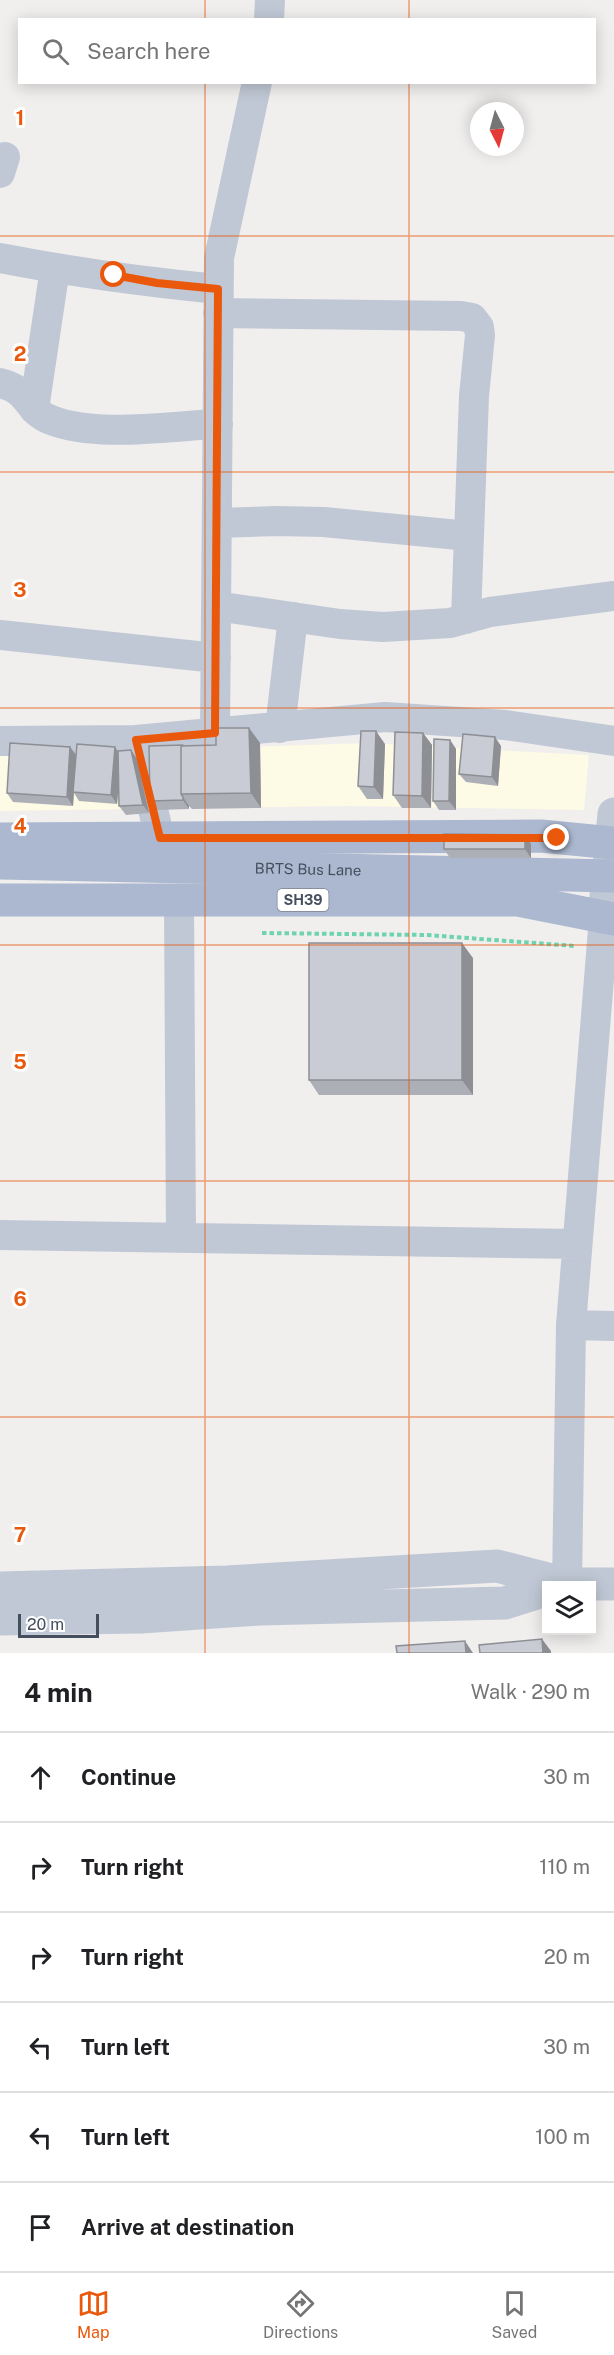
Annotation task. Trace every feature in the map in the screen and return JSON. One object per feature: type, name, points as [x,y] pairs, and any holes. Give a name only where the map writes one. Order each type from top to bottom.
[{"type":"main road","points":[[0,839],[541,836],[613,833]]},
{"type":"main road","name":"BRTS Bus Lane","points":[[0,863],[611,876]]},
{"type":"main road","name":"SH39","points":[[0,900],[518,900],[607,928]]},
{"type":"street","points":[[270,0],[270,18]]},
{"type":"street","points":[[215,733],[219,258],[257,84]]},
{"type":"street","points":[[0,258],[157,283],[218,301],[472,318],[479,327],[480,335],[474,396],[466,619]]},
{"type":"street","points":[[34,409],[55,268]]},
{"type":"street","points":[[0,383],[22,392],[39,414],[53,421],[106,429],[218,424]]},
{"type":"street","points":[[217,523],[277,520],[324,522],[469,536]]},
{"type":"street","points":[[216,606],[340,624],[383,627],[450,623],[490,612],[614,597]]},
{"type":"street","points":[[280,728],[293,617]]},
{"type":"street","points":[[0,635],[216,658]]},
{"type":"street","points":[[0,741],[136,740],[385,717],[505,725],[614,741]]},
{"type":"street","points":[[136,740],[160,838]]},
{"type":"street","points":[[558,1581],[570,1324],[607,928],[613,833]]},
{"type":"street","points":[[179,900],[181,1238]]},
{"type":"street","points":[[0,1235],[577,1245]]},
{"type":"street","points":[[570,1324],[614,1326]]},
{"type":"street","points":[[0,1588],[227,1582],[497,1566],[543,1581]]},
{"type":"street","points":[[596,1585],[614,1584]]},
{"type":"street","points":[[0,1620],[141,1617],[260,1609],[505,1603],[542,1591]]},
{"type":"path","points":[[261,933],[427,935],[607,928]]},
{"type":"shaded area","points":[[366,743],[589,755],[584,810],[347,806],[0,811],[0,749],[133,751]]},
{"type":"building","points":[[216,728],[249,728],[251,793],[181,794],[181,746],[216,745]]},
{"type":"building","points":[[361,731],[376,731],[374,787],[358,786]]},
{"type":"building","points":[[395,732],[423,733],[422,796],[393,795]]},
{"type":"building","points":[[463,734],[495,737],[492,777],[459,774]]},
{"type":"building","points":[[434,739],[450,740],[449,801],[433,801]]},
{"type":"building","points":[[10,743],[70,747],[67,797],[7,793]]},
{"type":"building","points":[[77,744],[115,747],[111,795],[73,792]]},
{"type":"building","points":[[182,745],[181,794],[183,800],[150,801],[149,746]]},
{"type":"building","points":[[131,750],[143,805],[119,806],[118,751]]},
{"type":"building","points":[[444,834],[525,835],[525,849],[444,849]]},
{"type":"building","points":[[309,943],[462,943],[462,1080],[309,1080]]},
{"type":"building","points":[[542,1639],[543,1653],[480,1653],[479,1645]]},
{"type":"building","points":[[465,1641],[466,1653],[397,1653],[396,1646]]},
{"type":"route","points":[[114,275],[157,283],[218,289],[215,733],[136,740],[160,838],[541,836],[557,838]]}]
